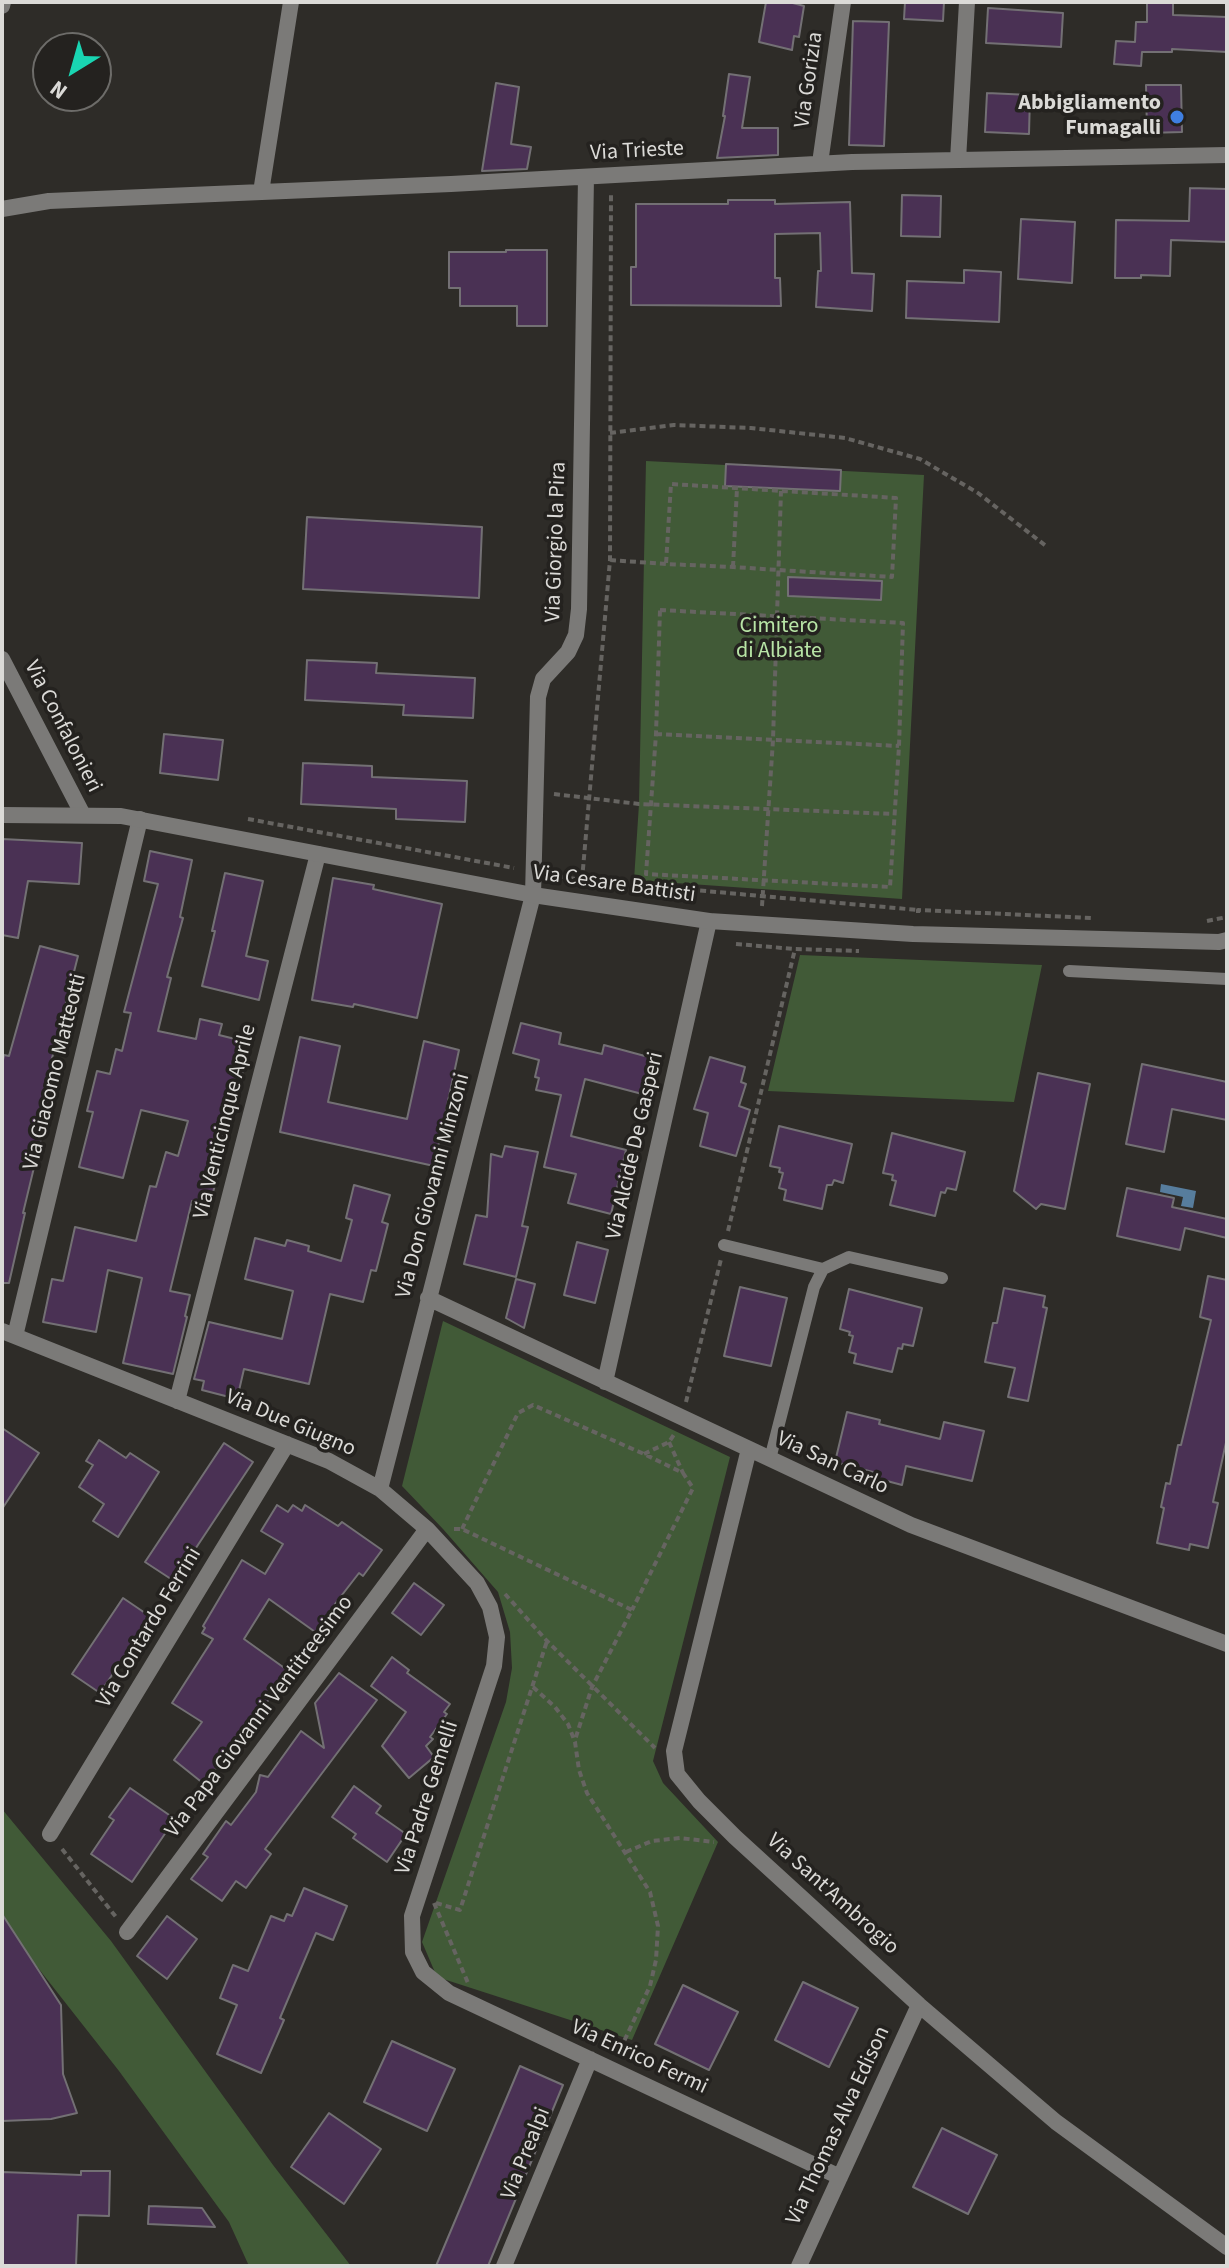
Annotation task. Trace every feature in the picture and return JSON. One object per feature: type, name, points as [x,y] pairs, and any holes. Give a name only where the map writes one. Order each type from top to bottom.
[{"type":"street","points":[[261,192],[291,2]]},
{"type":"street","name":"Via Gorizia","points":[[820,163],[843,2]]},
{"type":"street","points":[[958,160],[967,2]]},
{"type":"street","name":"Via Trieste","points":[[2,209],[49,201],[611,176],[820,163],[1227,155]]},
{"type":"street","name":"Via Giorgio la Pira","points":[[533,895],[538,697],[543,679],[568,652],[576,635],[579,609],[586,177]]},
{"type":"street","name":"Via Trieste","points":[[2,197],[49,201]]},
{"type":"street","name":"Via Confalonieri","points":[[2,659],[83,815]]},
{"type":"street","name":"Via Cesare Battisti","points":[[2,815],[121,816],[533,895],[709,921],[913,934],[1227,940]]},
{"type":"street","name":"Via Giacomo Matteotti","points":[[8,1333],[140,819]]},
{"type":"street","name":"Via Venticinque Aprile","points":[[177,1401],[318,854]]},
{"type":"street","name":"Via Don Giovanni Minzoni","points":[[380,1489],[533,895]]},
{"type":"street","name":"Via Alcide De Gasperi","points":[[605,1382],[709,921]]},
{"type":"street","name":"Via San Carlo","points":[[428,1298],[911,1525],[1227,1644]]},
{"type":"street","name":"Via Due Giugno","points":[[8,1333],[329,1461],[380,1489],[427,1529],[477,1583],[490,1607],[497,1637]]},
{"type":"street","name":"Via Contardo Ferrini","points":[[50,1834],[287,1444]]},
{"type":"street","points":[[674,1751],[749,1449]]},
{"type":"street","name":"Via Papa Giovanni Ventitreesimo","points":[[127,1932],[427,1529]]},
{"type":"street","name":"Via Padre Gemelli","points":[[423,1972],[413,1952],[412,1916],[494,1666],[497,1637]]},
{"type":"street","name":"Via Sant'Ambrogio","points":[[674,1751],[677,1774],[699,1801],[919,2005],[1056,2122],[1227,2247]]},
{"type":"street","name":"Via Enrico Fermi","points":[[423,1972],[449,1993],[840,2177]]},
{"type":"street","name":"Via Thomas Alva Edison","points":[[799,2266],[919,2005]]},
{"type":"street","name":"Via Prealpi","points":[[504,2266],[590,2059]]},
{"type":"lane","points":[[1069,971],[1227,979]]},
{"type":"lane","points":[[724,1245],[823,1269],[849,1257],[942,1278]]},
{"type":"lane","points":[[770,1459],[814,1287],[823,1269]]},
{"type":"path","points":[[578,902],[610,560],[611,176]]},
{"type":"path","points":[[610,433],[674,425],[751,428],[845,438],[920,459],[978,493],[1046,546]]},
{"type":"path","points":[[610,560],[666,564],[892,577],[896,498],[671,484],[666,564]]},
{"type":"path","points":[[733,567],[737,488]]},
{"type":"path","points":[[760,924],[773,740],[782,491]]},
{"type":"path","points":[[660,610],[776,616],[903,623],[890,887],[646,874],[656,734],[660,610]]},
{"type":"path","points":[[656,734],[899,746]]},
{"type":"path","points":[[536,792],[650,805],[893,814]]},
{"type":"path","points":[[248,819],[582,880],[918,910]]},
{"type":"path","points":[[644,1454],[669,1442],[683,1418],[795,949]]},
{"type":"path","points":[[462,1529],[518,1413],[533,1405],[683,1473]]},
{"type":"path","points":[[575,1742],[592,1687],[693,1488],[669,1442]]},
{"type":"path","points":[[458,1540],[448,1529],[462,1529],[632,1610]]},
{"type":"path","points":[[497,1585],[547,1641],[656,1748],[674,1751]]},
{"type":"path","points":[[419,1897],[460,1910],[547,1641]]},
{"type":"path","points":[[533,1687],[568,1724],[587,1793],[650,1892],[658,1926],[656,1960],[650,1986],[612,2069]]},
{"type":"path","points":[[50,1834],[127,1932]]},
{"type":"path","points":[[626,1852],[652,1841],[680,1838],[718,1842],[735,1837]]},
{"type":"path","points":[[436,1903],[478,2007]]},
{"type":"green space","name":"Cimitero di Albiate","points":[[646,461],[924,475],[902,899],[634,880],[639,804]]},
{"type":"green space","points":[[800,955],[1042,965],[1014,1102],[768,1091]]},
{"type":"green space","points":[[443,1321],[730,1457],[653,1761],[663,1783],[718,1842],[632,2040],[437,1977],[422,1942],[506,1702],[512,1668],[510,1632],[498,1592],[402,1486]]},
{"type":"green space","points":[[2,1809],[111,1941],[273,2165],[351,2266],[249,2266],[229,2222],[119,2071],[2,1922]]},
{"type":"water","points":[[1161,1184],[1196,1191],[1193,1208],[1181,1206],[1183,1197],[1160,1192]]},
{"type":"building","points":[[766,2],[789,2],[804,6],[799,37],[794,36],[792,50],[759,42]]},
{"type":"building","points":[[905,2],[944,2],[943,21],[904,19]]},
{"type":"building","points":[[1147,2],[1173,2],[1173,15],[1227,17],[1227,52],[1172,49],[1172,52],[1142,52],[1141,66],[1114,64],[1116,41],[1135,42],[1136,22],[1147,22]]},
{"type":"building","points":[[988,8],[1063,13],[1061,47],[986,43]]},
{"type":"building","points":[[853,21],[889,22],[884,146],[849,145]]},
{"type":"building","points":[[729,74],[750,77],[742,128],[778,128],[778,155],[717,158]]},
{"type":"building","points":[[496,83],[519,87],[511,144],[531,147],[527,169],[482,171]]},
{"type":"building","points":[[1146,85],[1181,85],[1182,132],[1147,133]]},
{"type":"building","points":[[987,93],[1030,95],[1029,134],[985,132]]},
{"type":"building","points":[[1190,188],[1227,189],[1227,242],[1171,240],[1170,276],[1115,278],[1116,220],[1189,221]]},
{"type":"building","points":[[902,195],[941,196],[940,237],[901,236]]},
{"type":"building","points":[[728,200],[775,200],[775,204],[850,202],[852,273],[874,274],[872,311],[816,307],[818,271],[821,271],[820,233],[775,234],[775,278],[780,278],[781,306],[631,305],[631,267],[636,267],[636,204],[728,204]]},
{"type":"building","points":[[1021,219],[1075,222],[1072,283],[1018,279]]},
{"type":"building","points":[[547,250],[547,326],[517,326],[517,306],[460,306],[460,288],[449,288],[449,252]]},
{"type":"building","points":[[964,270],[1001,272],[999,322],[906,318],[907,281],[964,283]]},
{"type":"building","points":[[726,464],[841,470],[840,491],[725,486]]},
{"type":"building","points":[[307,517],[482,527],[479,598],[303,589]]},
{"type":"building","points":[[788,577],[882,581],[881,600],[788,596]]},
{"type":"building","points":[[307,660],[377,663],[376,673],[475,678],[473,718],[403,715],[404,705],[305,700]]},
{"type":"building","points":[[164,734],[223,740],[218,780],[160,773]]},
{"type":"building","points":[[303,763],[372,766],[372,777],[467,781],[465,822],[396,819],[396,809],[301,804]]},
{"type":"building","points":[[2,839],[82,843],[79,884],[28,881],[18,938],[2,935]]},
{"type":"building","points":[[150,851],[192,860],[180,917],[183,918],[167,977],[171,978],[158,1031],[196,1039],[200,1019],[222,1024],[219,1035],[247,1042],[240,1083],[214,1166],[220,1168],[209,1206],[192,1201],[170,1291],[190,1295],[173,1374],[123,1363],[142,1278],[108,1270],[96,1332],[43,1322],[52,1279],[63,1281],[75,1227],[136,1241],[150,1186],[156,1187],[166,1152],[178,1156],[188,1121],[141,1110],[123,1178],[79,1167],[93,1112],[87,1111],[97,1071],[110,1074],[116,1049],[122,1051],[131,1013],[124,1012],[158,884],[144,881]]},
{"type":"building","points":[[225,873],[263,881],[246,956],[268,961],[259,1000],[202,986]]},
{"type":"building","points":[[333,878],[374,885],[373,889],[442,904],[417,1018],[354,1004],[353,1007],[312,1000]]},
{"type":"building","points":[[40,946],[78,956],[50,1066],[58,1068],[9,1283],[2,1283],[2,1065],[4,1055],[9,1056]]},
{"type":"building","points":[[521,1023],[561,1033],[559,1044],[602,1054],[604,1045],[656,1059],[646,1095],[585,1079],[571,1136],[626,1150],[611,1214],[568,1203],[576,1174],[544,1167],[561,1095],[536,1090],[539,1060],[513,1053]]},
{"type":"building","points":[[300,1037],[340,1046],[328,1102],[407,1119],[424,1041],[459,1050],[434,1166],[280,1132]]},
{"type":"building","points":[[710,1057],[745,1067],[741,1082],[746,1084],[739,1106],[750,1110],[736,1156],[700,1146],[708,1113],[694,1109]]},
{"type":"building","points":[[1142,1064],[1227,1082],[1227,1120],[1172,1109],[1164,1152],[1126,1144]]},
{"type":"building","points":[[1038,1073],[1090,1084],[1065,1209],[1041,1204],[1036,1209],[1014,1191]]},
{"type":"building","points":[[779,1126],[852,1144],[843,1183],[834,1180],[832,1185],[827,1185],[822,1209],[784,1200],[786,1190],[779,1188],[783,1173],[779,1172],[780,1168],[770,1166]]},
{"type":"building","points":[[892,1133],[965,1152],[956,1190],[947,1188],[945,1193],[941,1192],[935,1216],[890,1205],[896,1181],[892,1180],[893,1175],[883,1173]]},
{"type":"building","points":[[505,1146],[538,1152],[522,1226],[528,1227],[516,1277],[464,1264],[476,1215],[487,1217],[491,1154],[502,1157]]},
{"type":"building","points":[[354,1185],[390,1195],[382,1222],[388,1224],[376,1271],[371,1270],[363,1302],[330,1294],[309,1384],[244,1369],[237,1399],[202,1390],[204,1381],[194,1379],[209,1322],[282,1339],[293,1291],[245,1279],[255,1238],[285,1246],[287,1240],[309,1246],[308,1251],[341,1261],[352,1220],[346,1218]]},
{"type":"building","points":[[1127,1188],[1174,1198],[1172,1207],[1227,1219],[1227,1238],[1185,1228],[1180,1250],[1117,1236]]},
{"type":"building","points":[[577,1242],[608,1250],[595,1303],[564,1295]]},
{"type":"building","points":[[1208,1276],[1227,1280],[1227,1438],[1213,1502],[1218,1503],[1208,1548],[1190,1544],[1189,1550],[1157,1543],[1166,1483],[1170,1484],[1178,1445],[1181,1445],[1211,1320],[1200,1317]]},
{"type":"building","points":[[516,1279],[535,1284],[524,1328],[506,1318]]},
{"type":"building","points":[[740,1287],[787,1298],[771,1366],[724,1356]]},
{"type":"building","points":[[1004,1288],[1045,1296],[1043,1307],[1047,1308],[1028,1401],[1008,1397],[1015,1368],[985,1362]]},
{"type":"building","points":[[849,1289],[922,1308],[913,1346],[903,1344],[902,1349],[898,1348],[892,1372],[854,1363],[856,1354],[849,1352],[853,1336],[840,1329]]},
{"type":"building","points":[[847,1412],[880,1420],[879,1424],[940,1439],[944,1422],[984,1431],[972,1481],[906,1466],[902,1485],[872,1477],[873,1472],[835,1462]]},
{"type":"building","points":[[2,1428],[39,1453],[2,1509]]},
{"type":"building","points":[[99,1440],[126,1458],[130,1453],[159,1472],[118,1537],[93,1521],[104,1504],[79,1487],[93,1465],[86,1461]]},
{"type":"building","points":[[224,1443],[253,1462],[174,1581],[145,1562]]},
{"type":"building","points":[[277,1505],[288,1512],[293,1505],[302,1511],[305,1505],[338,1526],[342,1522],[382,1550],[363,1576],[359,1573],[335,1604],[338,1606],[318,1634],[269,1599],[244,1639],[290,1672],[204,1784],[174,1760],[202,1722],[172,1703],[213,1639],[202,1633],[203,1626],[242,1560],[265,1574],[283,1544],[261,1531]]},
{"type":"building","points":[[414,1583],[444,1605],[421,1635],[392,1613]]},
{"type":"building","points":[[123,1598],[151,1617],[100,1693],[72,1674]]},
{"type":"building","points":[[392,1657],[409,1670],[407,1673],[450,1704],[444,1712],[447,1714],[430,1737],[433,1739],[426,1746],[434,1757],[409,1778],[382,1746],[406,1712],[371,1686]]},
{"type":"building","points":[[339,1673],[377,1700],[265,1849],[271,1854],[246,1888],[236,1881],[222,1901],[191,1879],[208,1857],[203,1854],[226,1821],[231,1825],[256,1792],[260,1775],[268,1777],[301,1731],[324,1748],[315,1703]]},
{"type":"building","points":[[354,1786],[381,1806],[376,1813],[406,1834],[387,1862],[353,1838],[356,1834],[332,1817]]},
{"type":"building","points":[[130,1788],[175,1819],[132,1882],[91,1854],[114,1820],[109,1817]]},
{"type":"building","points":[[304,1888],[347,1906],[333,1940],[316,1933],[280,2018],[284,2020],[261,2073],[217,2054],[237,2005],[220,1998],[233,1965],[248,1971],[271,1916],[284,1921],[287,1914],[292,1916]]},
{"type":"building","points":[[2,1914],[61,2005],[63,2074],[77,2113],[51,2119],[2,2121]]},
{"type":"building","points":[[167,1916],[197,1939],[167,1979],[137,1956]]},
{"type":"building","points":[[803,1982],[858,2008],[829,2067],[775,2040]]},
{"type":"building","points":[[683,1985],[738,2012],[709,2070],[655,2044]]},
{"type":"building","points":[[392,2041],[455,2069],[427,2131],[364,2102]]},
{"type":"building","points":[[520,2066],[563,2085],[488,2266],[436,2266]]},
{"type":"building","points":[[329,2113],[381,2149],[344,2204],[291,2167]]},
{"type":"building","points":[[942,2128],[997,2155],[968,2214],[913,2187]]},
{"type":"building","points":[[81,2171],[110,2171],[109,2216],[78,2215],[76,2266],[2,2266],[2,2172],[81,2175]]},
{"type":"building","points":[[149,2206],[202,2208],[215,2227],[148,2224]]},
{"type":"place","name":"Abbigliamento Fumagalli","points":[[1177,117]]}]
